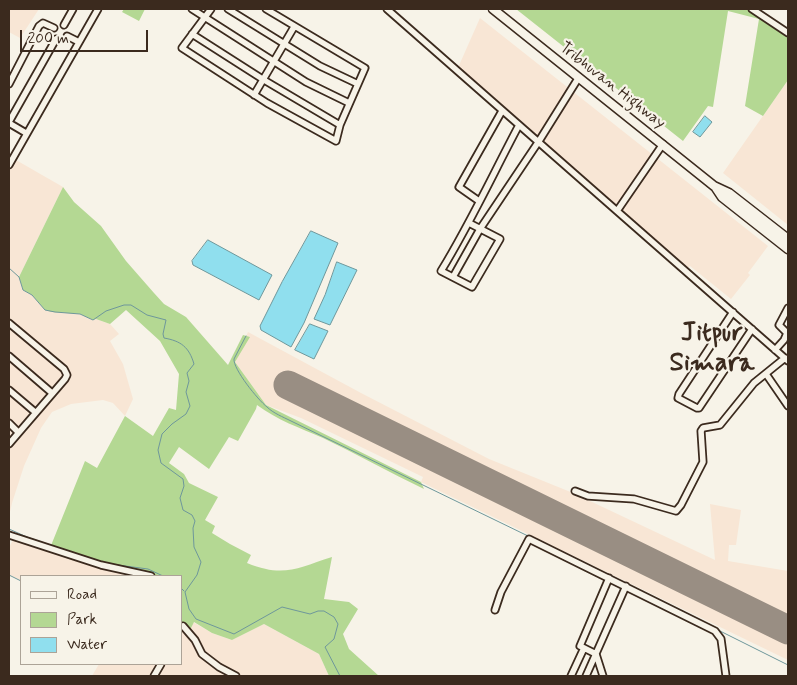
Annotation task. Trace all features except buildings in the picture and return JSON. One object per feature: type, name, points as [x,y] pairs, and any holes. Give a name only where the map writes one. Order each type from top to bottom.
[{"type":"highway","name":"Tribhuvan Highway","points":[[493,9],[714,186]]},
{"type":"highway","points":[[714,186],[729,193],[788,239]]},
{"type":"highway","points":[[714,186],[722,197],[788,249]]},
{"type":"street","points":[[64,25],[73,9]]},
{"type":"street","points":[[9,165],[98,9]]},
{"type":"street","points":[[192,9],[306,82],[349,103]]},
{"type":"street","points":[[211,9],[182,48],[254,95],[336,141],[340,125],[365,68],[266,9]]},
{"type":"street","points":[[228,9],[320,66],[358,84]]},
{"type":"street","points":[[387,9],[786,360],[754,383],[720,425],[703,428],[700,431],[703,462],[676,511],[634,499],[588,496],[575,491]]},
{"type":"street","points":[[752,9],[788,33]]},
{"type":"street","points":[[9,84],[39,26],[43,24],[54,28]]},
{"type":"street","points":[[58,25],[64,25],[67,29],[67,36],[63,40],[56,39],[52,34],[54,28],[58,25]]},
{"type":"street","points":[[254,95],[294,27]]},
{"type":"street","points":[[192,34],[340,125]]},
{"type":"street","points":[[67,36],[79,42]]},
{"type":"street","points":[[26,133],[9,123],[56,39]]},
{"type":"street","points":[[453,277],[480,229],[579,77]]},
{"type":"street","points":[[479,201],[459,187],[502,111]]},
{"type":"street","points":[[469,223],[500,239],[472,287],[441,271],[469,223],[519,125]]},
{"type":"street","points":[[618,212],[663,144]]},
{"type":"street","points":[[776,350],[788,333],[779,325],[788,308]]},
{"type":"street","points":[[733,312],[678,398],[699,408],[752,329]]},
{"type":"street","points":[[9,323],[66,372],[65,379],[9,444]]},
{"type":"street","points":[[9,356],[52,393]]},
{"type":"street","points":[[766,374],[788,406]]},
{"type":"street","points":[[9,390],[35,412]]},
{"type":"street","points":[[9,424],[18,432]]},
{"type":"street","points":[[9,535],[101,565],[146,575]]},
{"type":"street","points":[[495,610],[501,592],[529,539],[715,631],[721,640],[726,676]]},
{"type":"street","points":[[603,676],[596,654],[580,646],[609,578]]},
{"type":"street","points":[[586,676],[626,586]]},
{"type":"street","points":[[182,626],[195,640],[202,654],[220,668],[236,676]]},
{"type":"street","points":[[571,676],[584,648]]},
{"type":"street","points":[[154,676],[160,665]]},
{"type":"shaded area","points":[[9,9],[39,9],[20,38],[9,32]]},
{"type":"shaded area","points":[[480,18],[768,246],[748,273],[750,275],[731,299],[690,266],[685,271],[457,70]]},
{"type":"shaded area","points":[[788,80],[788,225],[723,173]]},
{"type":"shaded area","points":[[9,156],[63,187],[19,277],[23,290],[32,295],[45,310],[80,314],[93,320],[96,319],[110,324],[119,334],[110,341],[123,364],[133,399],[125,416],[113,403],[103,400],[71,404],[52,412],[41,428],[24,466],[9,516]]},
{"type":"shaded area","points":[[248,332],[489,459],[573,493],[715,560],[710,504],[741,510],[736,545],[729,545],[728,561],[788,571],[788,660],[421,482],[423,477],[301,418],[266,405],[235,362]]},
{"type":"shaded area","points":[[14,537],[148,575],[20,575],[20,580],[9,575],[9,548]]},
{"type":"shaded area","points":[[182,622],[188,633],[193,622],[212,633],[232,640],[264,624],[319,654],[329,676],[92,676],[98,665],[182,665]]},
{"type":"green space","points":[[124,9],[145,9],[139,21],[122,12]]},
{"type":"green space","points":[[516,9],[752,9],[788,33],[788,80],[763,116],[745,106],[759,19],[728,11],[713,107],[708,106],[683,141]]},
{"type":"green space","points":[[63,187],[74,202],[101,226],[126,261],[164,304],[186,317],[228,365],[243,335],[250,337],[235,362],[266,405],[421,482],[424,489],[336,444],[281,419],[257,405],[238,441],[229,437],[209,469],[179,447],[169,463],[184,474],[189,483],[218,497],[205,520],[215,526],[212,533],[251,555],[247,563],[260,568],[281,571],[299,568],[332,557],[324,599],[349,602],[358,609],[343,634],[349,649],[379,676],[329,676],[319,654],[264,624],[232,640],[212,633],[194,622],[188,634],[182,622],[182,575],[147,575],[50,548],[85,461],[97,468],[125,416],[153,436],[169,408],[176,410],[179,374],[160,341],[126,310],[110,324],[96,319],[93,320],[80,314],[45,310],[32,295],[23,290],[19,277]]},
{"type":"water","points":[[705,116],[712,122],[700,137],[693,132]]},
{"type":"water","points":[[311,231],[338,243],[304,323],[291,347],[261,330],[260,326]]},
{"type":"water","points":[[208,240],[272,275],[259,300],[193,265],[192,261]]},
{"type":"water","points":[[337,262],[357,270],[330,325],[314,319]]},
{"type":"water","points":[[310,324],[328,331],[314,359],[295,350]]},
{"type":"waterway","points":[[9,268],[19,277],[23,290],[32,295],[45,310],[80,314],[93,320],[106,311],[124,305],[131,305],[147,315],[166,320],[164,338],[184,346],[190,353],[194,364],[187,373],[189,381],[186,392],[190,406],[186,414],[162,434],[158,450],[161,463],[183,479],[184,486],[180,498],[183,510],[192,515],[195,521],[193,528],[194,547],[201,562],[197,575],[185,592],[189,609],[196,619],[234,634],[282,607],[310,614],[324,611],[334,617],[338,624],[334,639],[325,647],[340,676]]},
{"type":"waterway","points":[[246,336],[234,359],[237,370],[252,391],[272,411],[528,536]]},
{"type":"waterway","points":[[9,529],[87,558]]},
{"type":"waterway","points":[[110,564],[148,569],[161,575]]},
{"type":"waterway","points":[[597,569],[683,612]]},
{"type":"waterway","points":[[9,575],[20,580]]},
{"type":"waterway","points":[[718,630],[788,665]]},
{"type":"runway","points":[[288,385],[788,630]]},
{"type":"district","name":"Jitpur Simara","points":[[712,350]]}]
